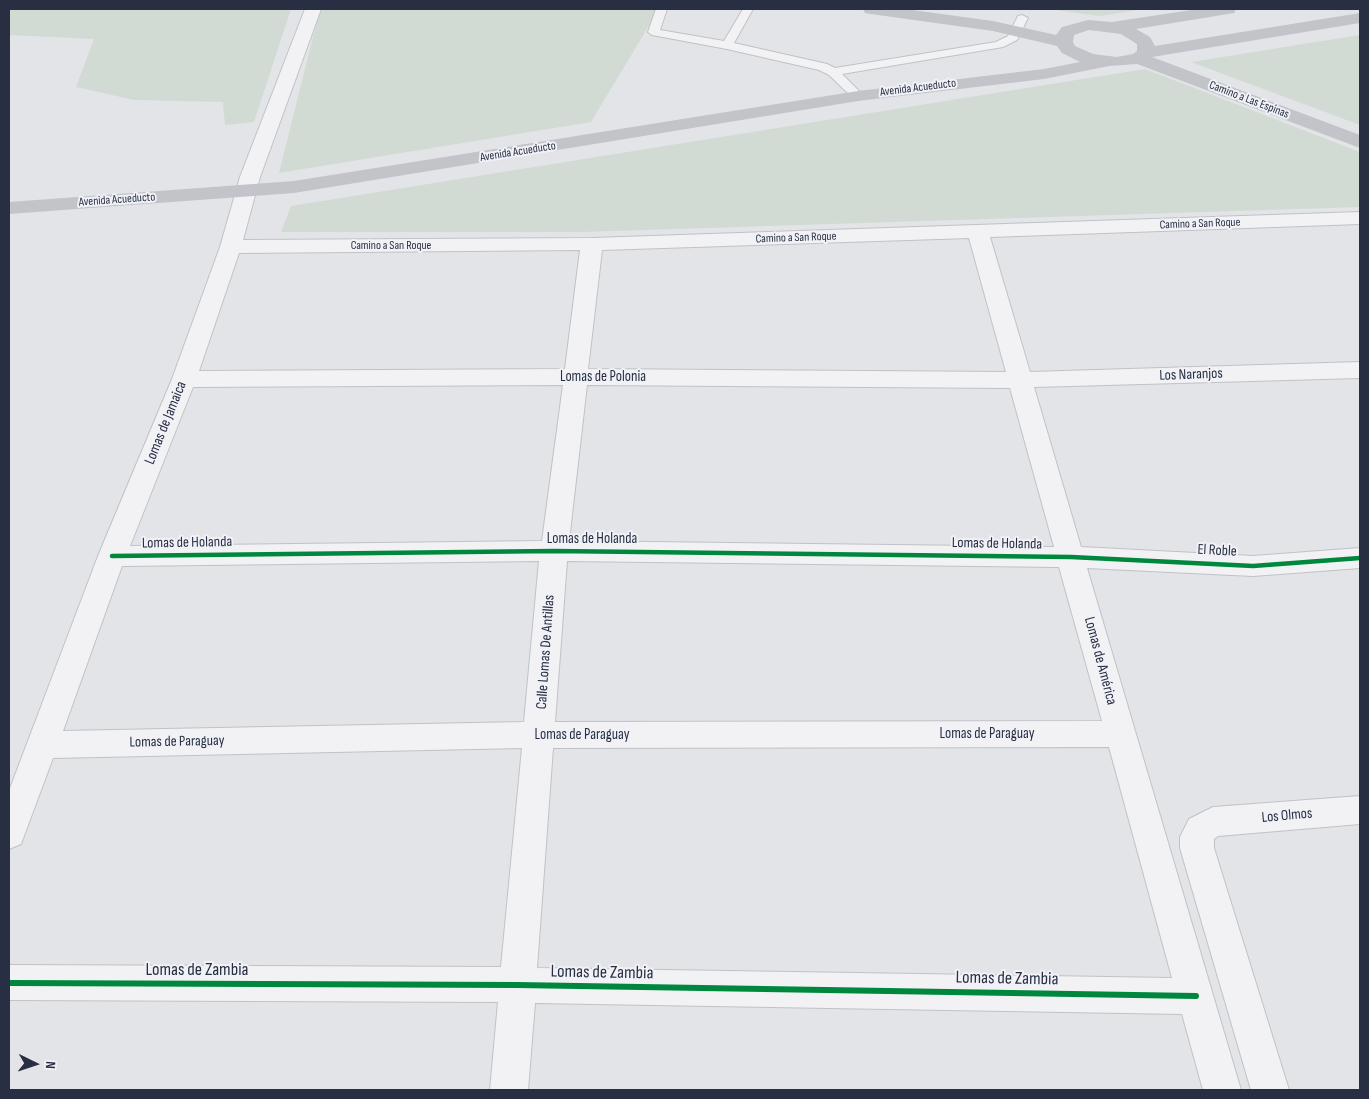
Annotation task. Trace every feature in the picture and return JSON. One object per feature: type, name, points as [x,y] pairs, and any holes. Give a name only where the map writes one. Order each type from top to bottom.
[{"type":"street","name":"Lomas de Jamaica","points":[[9,834],[112,556],[184,379],[231,246],[245,190],[313,9]]},
{"type":"street","points":[[871,9],[1019,24],[1077,27],[1100,25],[1114,27],[1126,30],[1144,40],[1147,47],[1141,55]]},
{"type":"street","points":[[958,9],[1019,24],[1089,59],[1105,62]]},
{"type":"street","points":[[1114,27],[1228,9]]},
{"type":"street","points":[[1141,55],[1360,18]]},
{"type":"street","points":[[1066,46],[1064,36],[1068,31],[1077,27]]},
{"type":"street","name":"Avenida Acueducto","points":[[1026,74],[1066,46]]},
{"type":"street","name":"Avenida Acueducto","points":[[9,208],[294,187],[858,96],[1026,74],[1044,74],[1105,62],[1117,62],[1141,55]]},
{"type":"street","name":"Camino a Las Espinas","points":[[1141,55],[1360,142]]},
{"type":"street","points":[[1353,218],[1360,237]]},
{"type":"street","name":"Camino a San Roque","points":[[231,246],[592,244],[1353,218]]},
{"type":"street","name":"Lomas de América","points":[[978,232],[1022,380],[1120,734],[1222,1090]]},
{"type":"street","name":"Calle Lomas De Antillas","points":[[509,1090],[554,551],[574,377],[592,244]]},
{"type":"street","name":"Los Naranjos","points":[[1022,380],[1360,370]]},
{"type":"street","name":"Lomas de Polonia","points":[[184,379],[574,377],[1022,380]]},
{"type":"street","name":"Lomas de Holanda","points":[[112,556],[554,551],[1072,557]]},
{"type":"street","name":"El Roble","points":[[1072,557],[1253,566],[1360,558]]},
{"type":"street","name":"Lomas de Paraguay","points":[[43,745],[540,735],[1120,734]]},
{"type":"street","name":"Los Olmos","points":[[1270,1090],[1197,848],[1197,837],[1201,829],[1213,822],[1360,810]]},
{"type":"street","name":"Lomas de Zambia","points":[[9,983],[517,985],[1196,996]]},
{"type":"lane","points":[[661,9],[656,33],[727,45],[805,63],[833,72],[858,96]]},
{"type":"lane","points":[[727,45],[748,9]]},
{"type":"lane","points":[[833,72],[1000,45],[1013,38],[1019,24]]},
{"type":"shaded area","points":[[11,9],[291,9],[254,122],[225,125],[223,102],[134,100],[76,87],[94,39],[9,35],[9,13]]},
{"type":"shaded area","points":[[320,9],[659,9],[591,122],[279,173]]},
{"type":"shaded area","points":[[1049,9],[1144,9],[1099,16]]},
{"type":"shaded area","points":[[1360,35],[1360,125],[1191,62]]},
{"type":"shaded area","points":[[1145,69],[1360,152],[1360,207],[582,232],[281,232],[291,206]]},
{"type":"cycle path","points":[[112,556],[554,551],[1071,557],[1253,566],[1360,558]]},
{"type":"cycle path","points":[[9,983],[517,985],[1196,996]]}]
